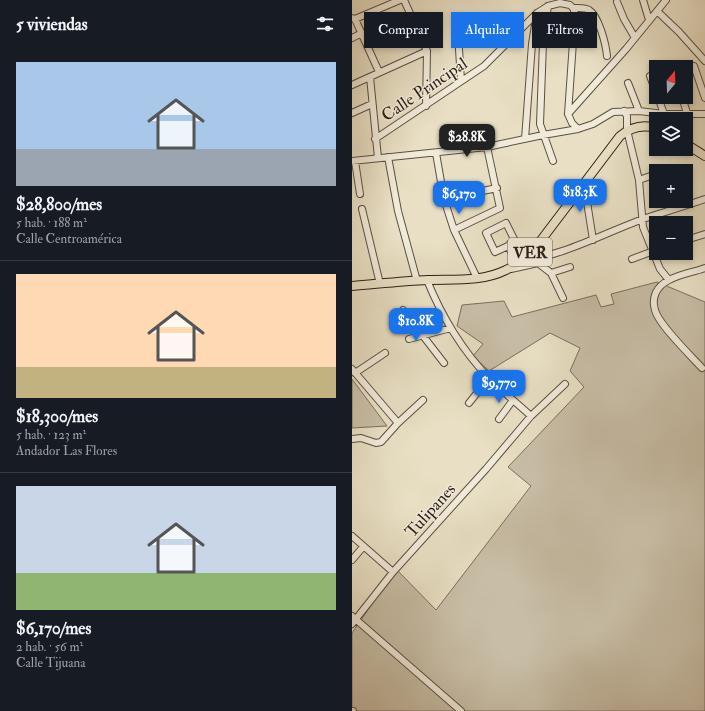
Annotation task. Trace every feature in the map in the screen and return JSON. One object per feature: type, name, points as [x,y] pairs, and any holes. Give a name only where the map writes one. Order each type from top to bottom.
[{"type":"main road","points":[[627,130],[644,126],[649,127]]},
{"type":"main road","name":"VER","points":[[352,286],[477,278],[493,275],[507,270],[539,243],[620,136],[627,130]]},
{"type":"main road","points":[[693,148],[705,156]]},
{"type":"street","points":[[379,72],[362,33],[353,18],[400,0]]},
{"type":"street","points":[[404,0],[427,51],[426,106]]},
{"type":"street","points":[[643,0],[649,20]]},
{"type":"street","points":[[568,114],[635,38],[666,0]]},
{"type":"street","points":[[617,2],[624,19],[635,38]]},
{"type":"street","name":"Calle Principal","points":[[539,12],[548,6],[560,3],[570,5],[574,8]]},
{"type":"street","points":[[548,6],[543,43],[540,124],[553,161]]},
{"type":"street","points":[[578,129],[572,123],[568,114],[575,13],[574,8],[589,10],[600,28],[607,56]]},
{"type":"street","points":[[657,11],[679,32],[705,61]]},
{"type":"street","name":"Calle Principal","points":[[375,139],[484,66],[532,18]]},
{"type":"street","points":[[352,38],[362,33]]},
{"type":"street","points":[[525,139],[533,48]]},
{"type":"street","points":[[459,49],[461,81]]},
{"type":"street","points":[[352,85],[427,51]]},
{"type":"street","points":[[531,65],[542,66]]},
{"type":"street","points":[[694,66],[705,98]]},
{"type":"street","points":[[370,77],[378,158]]},
{"type":"street","points":[[628,83],[639,111]]},
{"type":"street","points":[[352,113],[372,104]]},
{"type":"street","points":[[624,111],[628,122],[627,130],[639,180],[644,227],[649,238]]},
{"type":"street","points":[[360,194],[353,161],[487,147],[578,129],[593,124],[613,112],[649,112]]},
{"type":"street","points":[[693,113],[705,114]]},
{"type":"street","points":[[454,230],[500,208],[497,188],[487,147]]},
{"type":"street","points":[[436,153],[444,199],[454,230],[477,278]]},
{"type":"street","points":[[388,157],[398,210],[417,281]]},
{"type":"street","points":[[639,180],[649,176]]},
{"type":"street","points":[[584,183],[593,240]]},
{"type":"street","points":[[444,199],[497,188]]},
{"type":"street","points":[[507,270],[564,252],[643,219],[705,199]]},
{"type":"street","points":[[362,209],[380,284]]},
{"type":"street","points":[[506,223],[514,238],[508,246],[495,252],[486,233],[506,223]]},
{"type":"street","points":[[693,238],[705,234]]},
{"type":"street","points":[[508,246],[518,262],[538,261],[551,273],[563,298]]},
{"type":"street","points":[[632,258],[649,252]]},
{"type":"street","points":[[657,260],[663,275],[669,280]]},
{"type":"street","points":[[551,273],[570,267]]},
{"type":"street","points":[[702,368],[672,336],[655,312],[654,298],[657,288],[669,280],[705,268]]},
{"type":"street","points":[[427,280],[433,296],[451,328],[473,359],[489,378],[532,416]]},
{"type":"street","points":[[403,310],[444,363]]},
{"type":"street","points":[[409,339],[451,328]]},
{"type":"street","points":[[385,353],[354,371],[398,423]]},
{"type":"street","points":[[469,403],[489,378]]},
{"type":"street","name":"Tulipanes","points":[[353,620],[393,572],[532,416],[565,384]]},
{"type":"street","points":[[352,439],[361,438],[376,443],[381,442],[398,423],[423,400]]},
{"type":"street","points":[[499,419],[514,400]]},
{"type":"street","points":[[352,536],[393,572]]},
{"type":"street","points":[[352,560],[363,547]]},
{"type":"street","points":[[353,620],[461,711]]},
{"type":"shaded area","points":[[657,282],[705,302],[705,711],[352,711],[352,633],[396,569],[436,610],[531,486],[508,467],[584,387],[570,371],[580,348],[550,333],[489,371],[473,356],[483,344],[457,326],[462,305],[504,301],[512,317],[596,295],[601,307],[614,304],[611,294]]},
{"type":"shaded area","points":[[352,379],[387,426],[352,428]]}]
